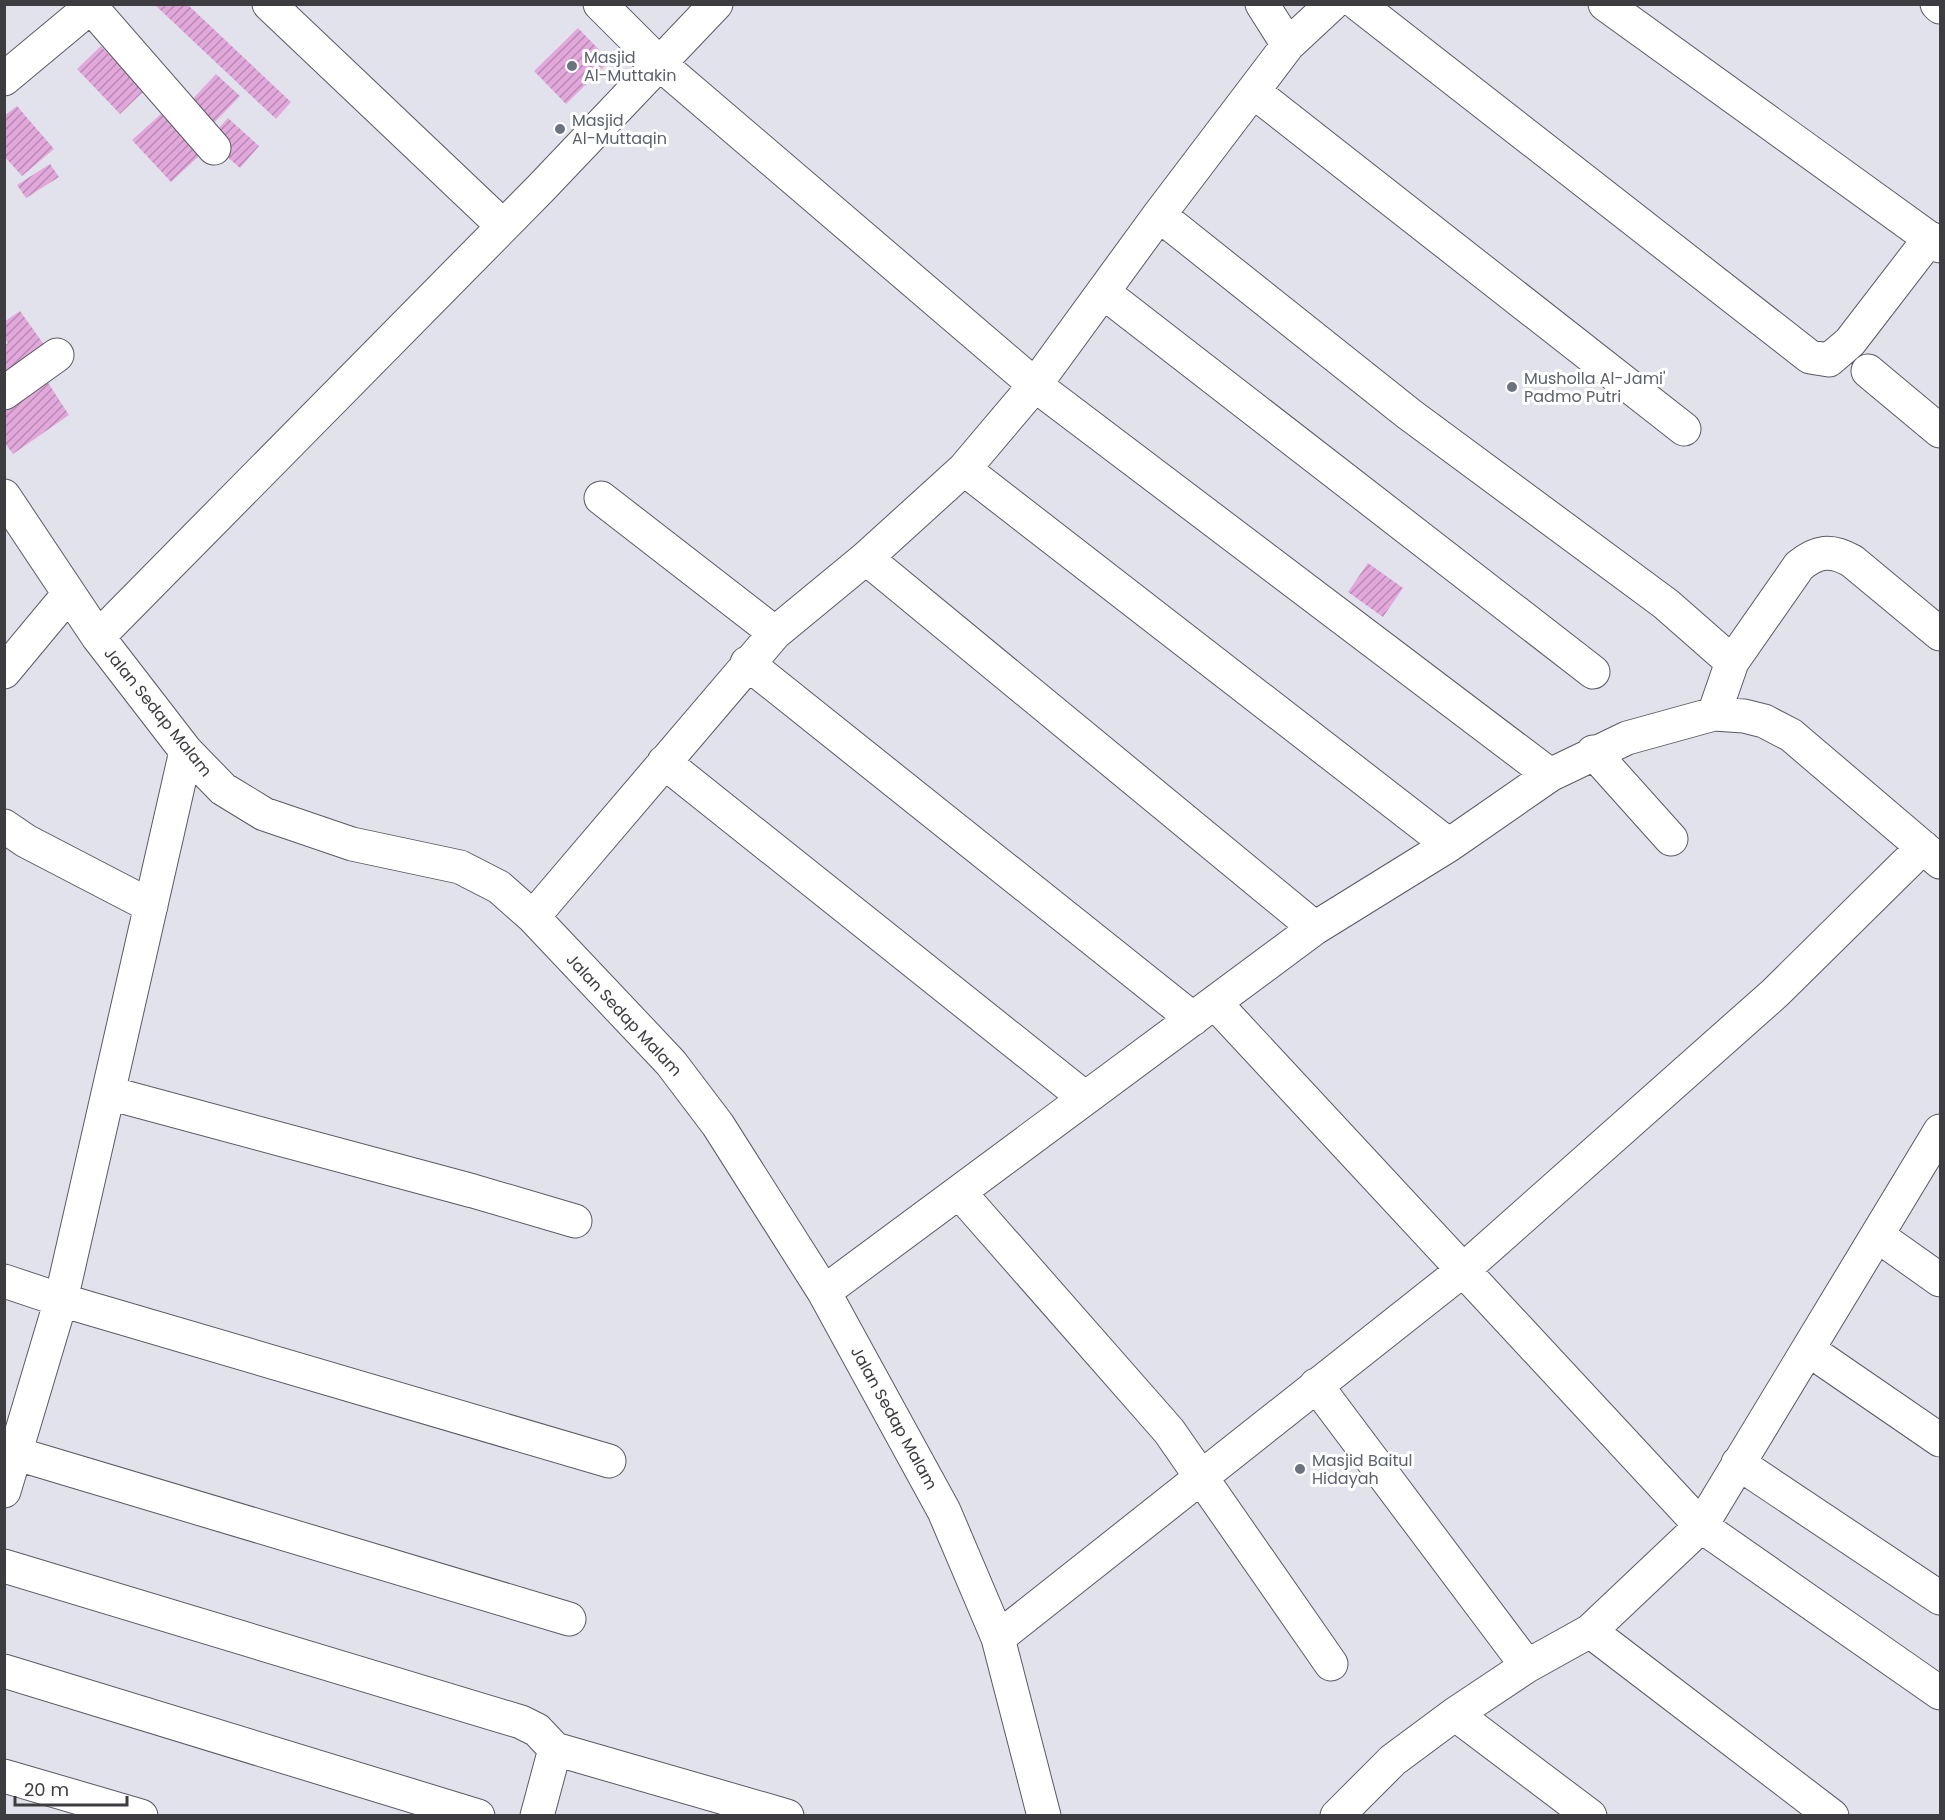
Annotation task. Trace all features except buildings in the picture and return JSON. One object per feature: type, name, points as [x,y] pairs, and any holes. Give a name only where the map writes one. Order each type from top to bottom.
[{"type":"street","points":[[269,4],[503,226]]},
{"type":"street","points":[[600,4],[660,64],[1035,385],[1550,775]]},
{"type":"street","points":[[98,637],[503,226],[716,4]]},
{"type":"street","points":[[1262,4],[1288,45]]},
{"type":"street","points":[[533,917],[747,663],[775,633],[866,558],[964,469],[1035,385],[1159,215],[1288,45],[1332,4]]},
{"type":"street","points":[[1358,4],[1809,357],[1829,360],[1850,342],[1935,242],[1605,4]]},
{"type":"street","points":[[4,79],[92,6],[214,148]]},
{"type":"street","points":[[1254,92],[1684,429]]},
{"type":"street","points":[[1159,215],[1409,414],[1666,604],[1731,662]]},
{"type":"street","points":[[1103,292],[1593,672]]},
{"type":"street","points":[[4,393],[57,355]]},
{"type":"street","points":[[1868,371],[1941,432]]},
{"type":"street","points":[[964,469],[1449,845]]},
{"type":"street","name":"Jalan Sedap Malam","points":[[4,496],[98,637],[186,751],[223,789],[264,814],[352,844],[460,867],[499,887],[533,917],[671,1063],[718,1125],[824,1292],[944,1511],[998,1638],[1044,1815]]},
{"type":"street","points":[[601,498],[775,633]]},
{"type":"street","points":[[1714,714],[1731,662],[1799,566],[1811,556],[1824,552],[1840,554],[1852,561],[1941,634]]},
{"type":"street","points":[[866,558],[1315,928]]},
{"type":"street","points":[[4,672],[68,594]]},
{"type":"street","points":[[747,663],[1204,1011],[1463,1269],[1701,1526],[1941,1693]]},
{"type":"street","points":[[824,1292],[1315,928],[1449,845],[1550,775],[1593,752],[1627,738],[1714,714],[1744,716],[1764,721],[1791,735],[1932,854],[1463,1269],[998,1638]]},
{"type":"street","points":[[186,751],[61,1300],[8,1474],[569,1619]]},
{"type":"street","points":[[1593,752],[1671,839]]},
{"type":"street","points":[[664,762],[1085,1098]]},
{"type":"street","points":[[4,826],[151,906]]},
{"type":"street","points":[[109,1093],[473,1191],[575,1221]]},
{"type":"street","points":[[1337,1815],[1393,1760],[1455,1714],[1527,1666],[1590,1631],[1701,1526],[1941,1131]]},
{"type":"street","points":[[959,1192],[1036,1282],[1134,1388],[1169,1431],[1331,1664]]},
{"type":"street","points":[[1878,1236],[1941,1280]]},
{"type":"street","points":[[4,1281],[61,1300],[609,1461]]},
{"type":"street","points":[[1809,1350],[1941,1440]]},
{"type":"street","points":[[1316,1385],[1527,1666]]},
{"type":"street","points":[[1738,1463],[1941,1598]]},
{"type":"street","points":[[4,1566],[520,1722],[537,1730],[555,1749],[787,1815]]},
{"type":"street","points":[[1590,1631],[1832,1815]]},
{"type":"street","points":[[4,1671],[478,1815]]},
{"type":"street","points":[[1455,1714],[1590,1815]]},
{"type":"street","points":[[537,1815],[555,1749]]},
{"type":"street","points":[[4,1776],[141,1815]]},
{"type":"place","name":"Masjid Al-Muttakin","points":[[572,66]]},
{"type":"place","name":"Masjid Al-Muttaqin","points":[[560,129]]},
{"type":"place","name":"Musholla Al-Jami' Padmo Putri","points":[[1512,387]]},
{"type":"place","name":"Masjid Baitul Hidayah","points":[[1300,1469]]}]
